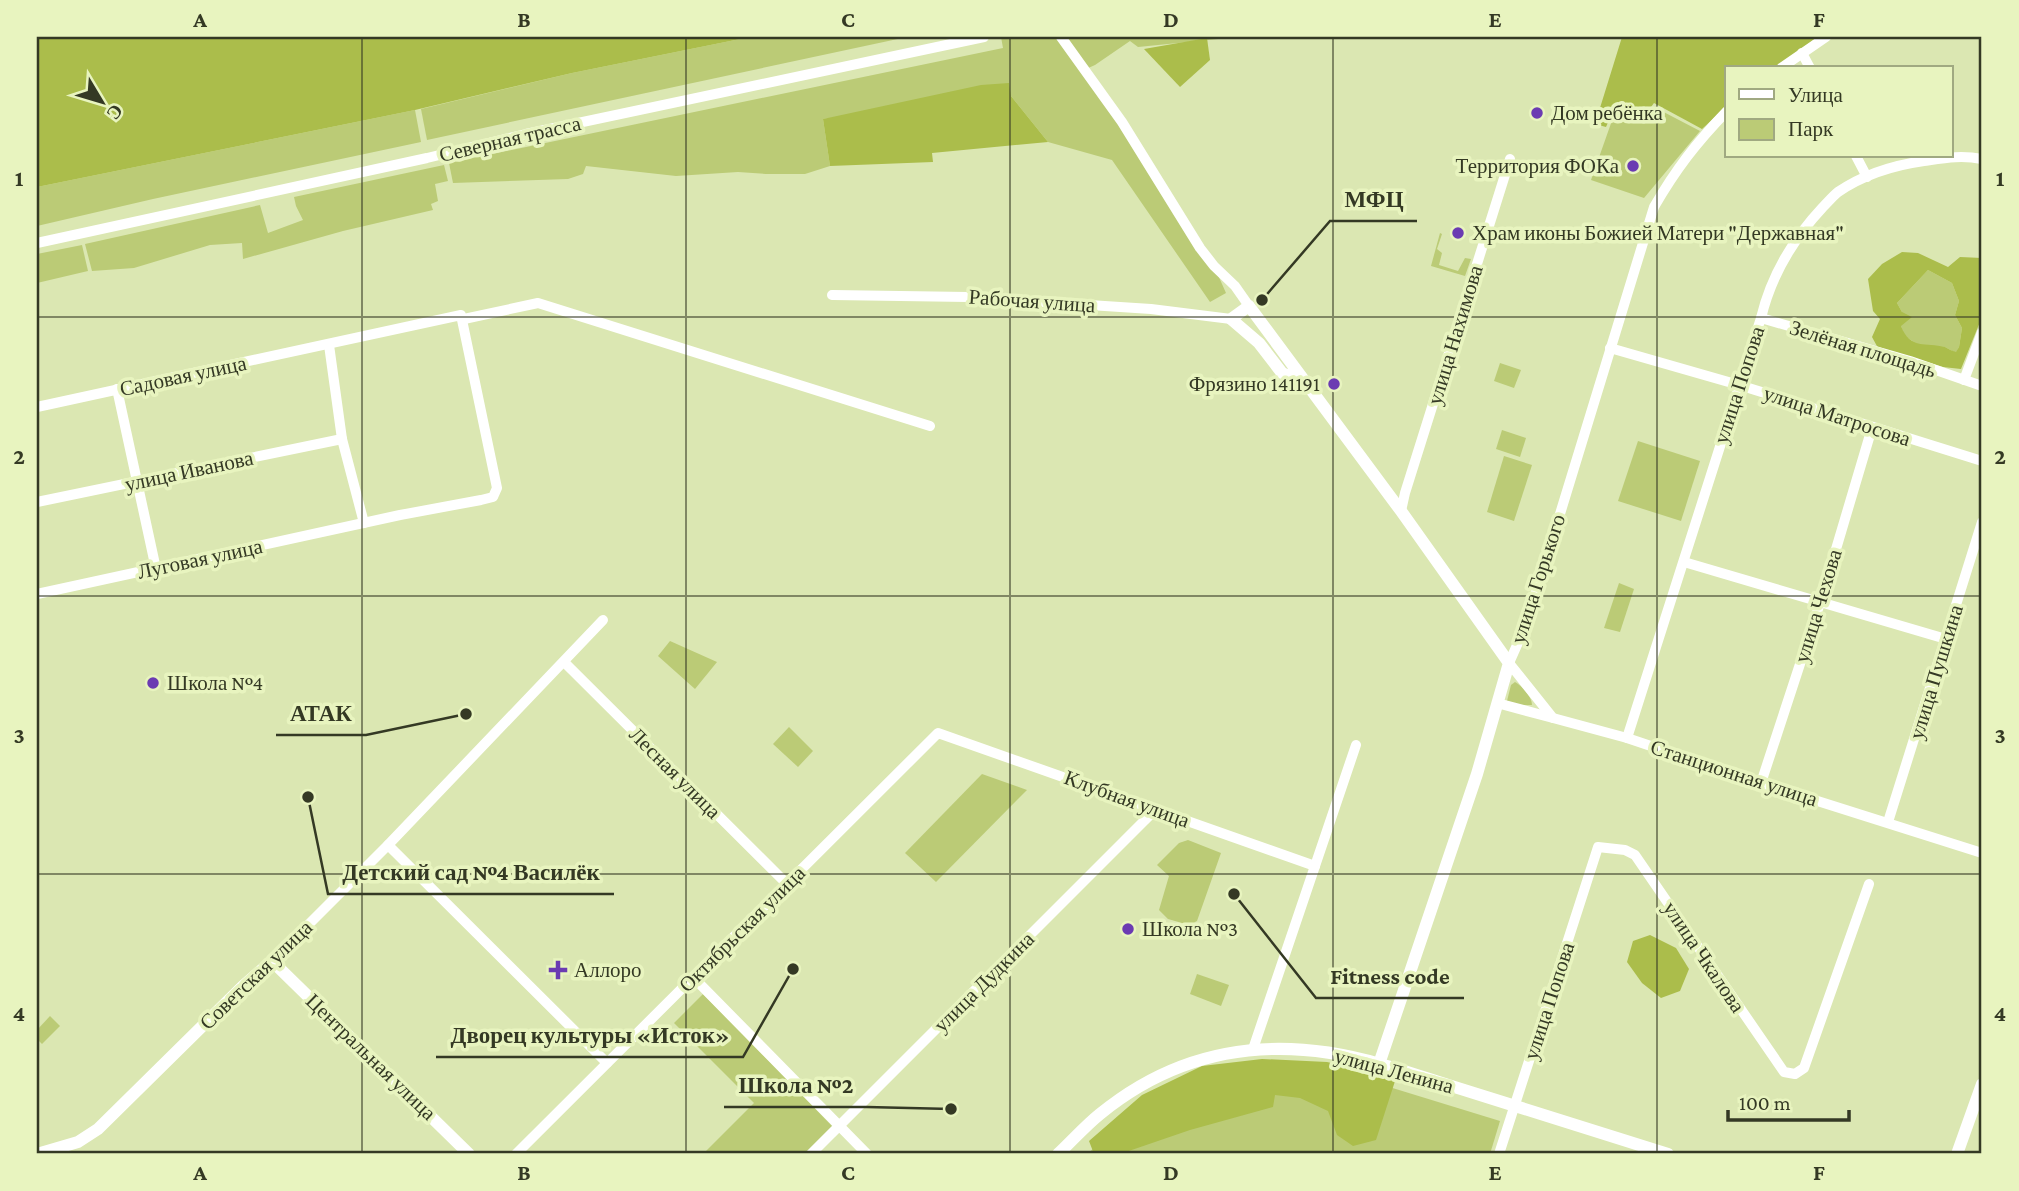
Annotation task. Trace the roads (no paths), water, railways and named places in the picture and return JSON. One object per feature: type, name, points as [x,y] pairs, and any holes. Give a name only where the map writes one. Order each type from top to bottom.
[{"type":"street","name":"Северная трасса","points":[[37,243],[526,134],[984,37]]},
{"type":"street","points":[[1061,37],[1122,122],[1200,248],[1235,286],[1509,663],[1553,718]]},
{"type":"street","points":[[1784,66],[1826,37]]},
{"type":"street","points":[[1802,53],[1809,66]]},
{"type":"street","name":"улица Горького","points":[[1379,1063],[1477,774],[1509,663],[1536,589],[1654,207],[1671,177],[1699,140],[1725,113]]},
{"type":"street","name":"улица Попова","points":[[1952,157],[1964,155],[1982,159]]},
{"type":"street","points":[[1857,158],[1867,177]]},
{"type":"street","name":"улица Попова","points":[[1627,738],[1765,300],[1792,244],[1837,192],[1867,177],[1906,164],[1945,158]]},
{"type":"street","name":"улица Нахимова","points":[[1401,511],[1510,159]]},
{"type":"street","name":"Рабочая улица","points":[[832,295],[968,297],[1151,309],[1231,319]]},
{"type":"street","name":"Садовая улица","points":[[37,407],[461,315],[464,319],[538,303],[930,426]]},
{"type":"street","points":[[1249,306],[1231,319],[1259,343],[1282,373],[1304,382]]},
{"type":"street","name":"Зелёная площадь","points":[[1761,318],[1910,361],[1982,387]]},
{"type":"street","name":"Луговая улица","points":[[37,594],[493,497],[497,488],[464,319]]},
{"type":"street","points":[[1964,380],[1982,332]]},
{"type":"street","points":[[329,345],[342,439],[364,523]]},
{"type":"street","name":"улица Матросова","points":[[1610,348],[1740,385],[1982,461]]},
{"type":"street","points":[[117,390],[156,569]]},
{"type":"street","name":"улица Чехова","points":[[1761,783],[1820,603],[1872,428]]},
{"type":"street","name":"улица Иванова","points":[[37,502],[342,439]]},
{"type":"street","name":"улица Пушкина","points":[[1888,822],[1982,522]]},
{"type":"street","points":[[1684,562],[1946,639]]},
{"type":"street","name":"Советская улица","points":[[37,1154],[78,1142],[98,1129],[388,845],[603,620]]},
{"type":"street","name":"Лесная улица","points":[[564,662],[787,884]]},
{"type":"street","name":"Станционная улица","points":[[1497,703],[1627,738],[1982,853]]},
{"type":"street","name":"Октябрьская улица","points":[[516,1154],[938,733]]},
{"type":"street","name":"Клубная улица","points":[[938,733],[1315,866]]},
{"type":"street","points":[[1253,1049],[1356,746]]},
{"type":"street","name":"улица Дудкина","points":[[811,1154],[1156,809]]},
{"type":"street","points":[[388,845],[607,1063]]},
{"type":"street","name":"улица Попова","points":[[1499,1154],[1598,847]]},
{"type":"street","name":"улица Чкалова","points":[[1598,847],[1625,850],[1635,855],[1784,1072],[1796,1074],[1804,1068],[1870,884]]},
{"type":"street","name":"Центральная улица","points":[[272,961],[469,1154]]},
{"type":"street","points":[[693,977],[867,1154]]},
{"type":"street","name":"улица Ленина","points":[[1058,1154],[1099,1114],[1169,1071],[1209,1056],[1253,1049],[1309,1051],[1379,1063],[1668,1154]]},
{"type":"street","points":[[1957,1154],[1982,1084]]},
{"type":"place","name":"Дом ребёнка","points":[[1537,113]]},
{"type":"place","name":"Территория ФОКа","points":[[1633,166]]},
{"type":"place","name":"Храм иконы Божией Матери \"Державная\"","points":[[1458,233]]},
{"type":"place","name":"МФЦ","points":[[1262,300]]},
{"type":"place","name":"Фрязино 141191","points":[[1334,384]]},
{"type":"place","name":"Школа №4","points":[[153,683]]},
{"type":"place","name":"АТАК","points":[[466,714]]},
{"type":"place","name":"Детский сад №4 Василёк","points":[[308,797]]},
{"type":"place","name":"Fitness code","points":[[1234,894]]},
{"type":"place","name":"Школа №3","points":[[1128,929]]},
{"type":"place","name":"Дворец культуры «Исток»","points":[[793,969]]},
{"type":"place","name":"Аллоро","points":[[558,970]]},
{"type":"place","name":"Школа №2","points":[[951,1109]]}]
